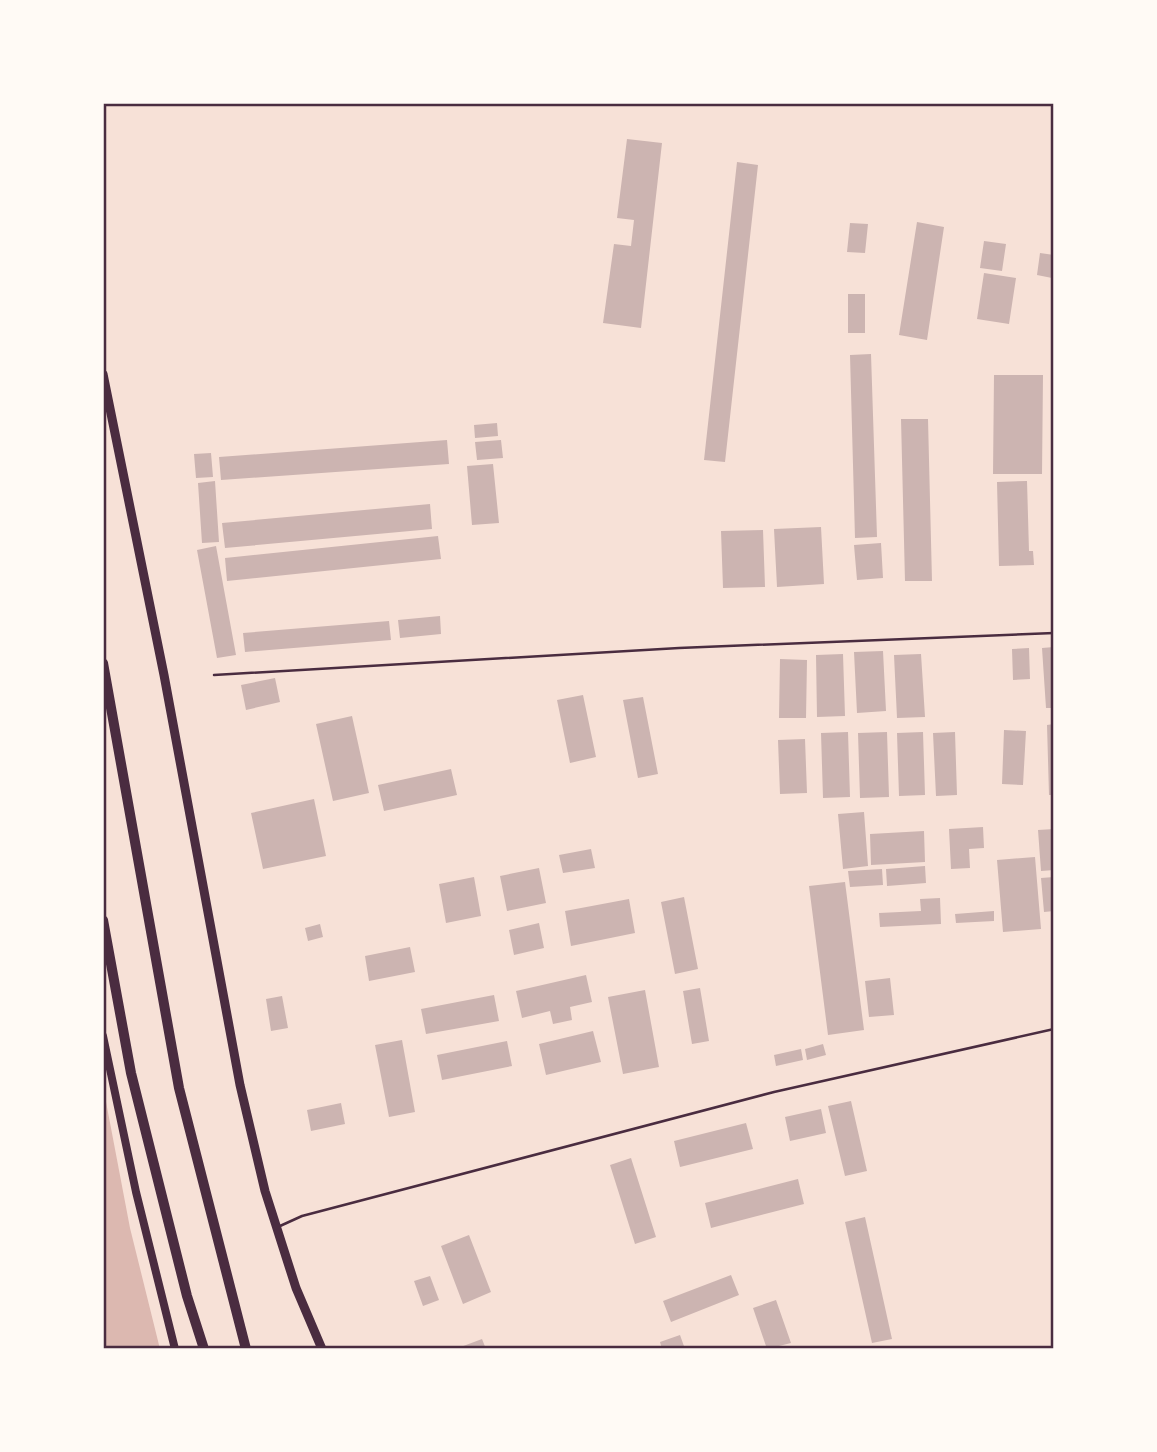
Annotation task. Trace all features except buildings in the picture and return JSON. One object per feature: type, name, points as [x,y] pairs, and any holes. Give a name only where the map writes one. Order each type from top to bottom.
[{"type":"highway","points":[[103,663],[178,1088],[246,1349]]},
{"type":"highway","points":[[103,920],[131,1073],[187,1296],[204,1349]]},
{"type":"main road","points":[[103,374],[164,676],[240,1085],[276,1227],[296,1288],[322,1349]]},
{"type":"main road","points":[[103,1036],[136,1192],[174,1349]]},
{"type":"lane","points":[[214,675],[693,648],[1054,633]]},
{"type":"lane","points":[[276,1227],[302,1216],[774,1093],[1054,1029]]},
{"type":"shaded area","points":[[103,1086],[130,1228],[160,1349],[103,1349]]}]
